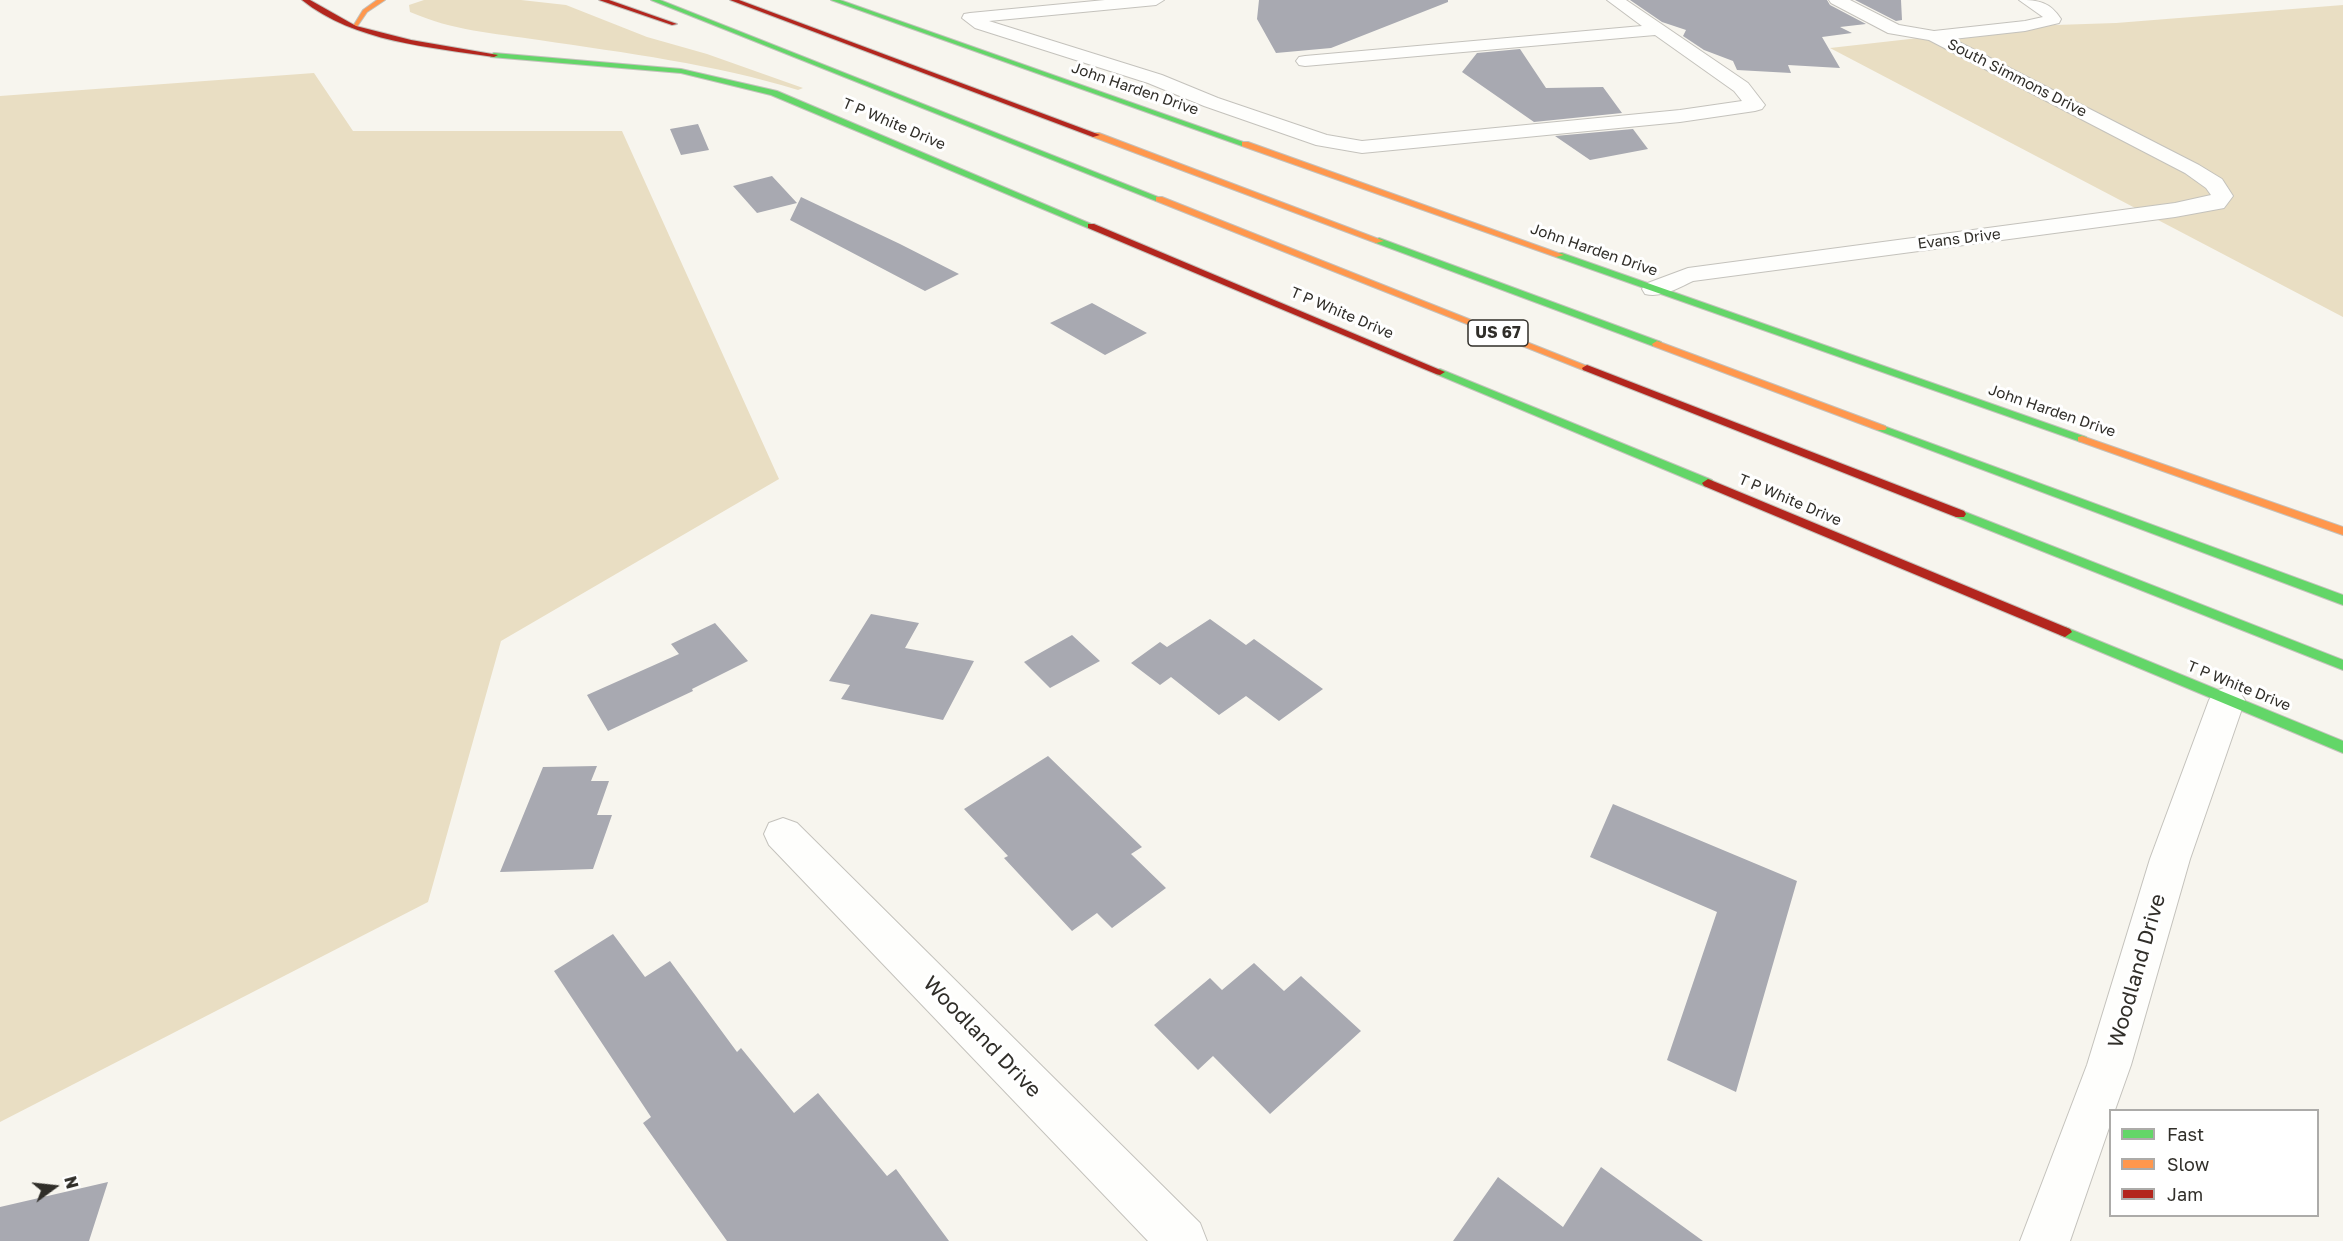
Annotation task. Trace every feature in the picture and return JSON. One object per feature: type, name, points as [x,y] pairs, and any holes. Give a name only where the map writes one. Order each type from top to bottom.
[{"type":"main road","name":"T P White Drive","points":[[304,0],[354,27],[411,42],[487,54],[681,71],[774,93],[2343,747]]},
{"type":"main road","points":[[354,27],[364,10],[382,0]]},
{"type":"main road","points":[[602,0],[878,89]]},
{"type":"main road","name":"US 67","points":[[654,0],[2343,665]]},
{"type":"main road","name":"US 67","points":[[733,0],[2343,600]]},
{"type":"main road","name":"John Harden Drive","points":[[834,0],[2343,531]]},
{"type":"main road","points":[[801,9],[854,45]]},
{"type":"street","points":[[1156,0],[970,18],[1008,34],[1155,80],[1323,141],[1362,147],[1680,116],[1755,105],[1741,87],[1615,0]]},
{"type":"street","name":"South Simmons Drive","points":[[1837,0],[1894,29],[1934,36],[2192,170]]},
{"type":"street","points":[[1934,36],[2025,26],[2052,19],[2047,11],[2027,0]]},
{"type":"street","points":[[1305,61],[1656,30]]},
{"type":"street","points":[[1101,94],[1155,80]]},
{"type":"street","name":"Evans Drive","points":[[1654,289],[1688,275],[2216,203],[2222,196],[2214,184],[2192,170]]},
{"type":"street","name":"Woodland Drive","points":[[2045,1241],[2109,1065],[2170,859],[2227,700]]},
{"type":"street","name":"Woodland Drive","points":[[783,834],[1182,1241]]},
{"type":"shaded area","points":[[424,0],[521,0],[566,5],[647,37],[707,54],[803,88],[798,90],[734,73],[670,60],[458,27],[410,12],[409,5]]},
{"type":"shaded area","points":[[2343,5],[2343,317],[1830,48],[2025,26],[2116,23]]},
{"type":"shaded area","points":[[314,73],[353,131],[622,131],[779,479],[501,641],[428,902],[0,1122],[0,96]]},
{"type":"building","points":[[1259,0],[1448,0],[1448,2],[1331,48],[1276,53],[1257,19]]},
{"type":"building","points":[[1630,0],[1827,0],[1830,5],[1866,24],[1840,27],[1852,33],[1822,37],[1840,68],[1788,65],[1791,73],[1737,70],[1733,61],[1704,50],[1683,36],[1686,30],[1662,22]]},
{"type":"building","points":[[1855,0],[1901,0],[1902,20],[1896,21]]},
{"type":"building","points":[[1520,49],[1546,88],[1603,87],[1622,113],[1534,122],[1462,72],[1477,53]]},
{"type":"building","points":[[698,124],[709,150],[681,155],[670,129]]},
{"type":"building","points":[[1633,129],[1648,149],[1590,160],[1555,136]]},
{"type":"building","points":[[772,176],[797,203],[757,213],[733,186]]},
{"type":"building","points":[[801,197],[959,274],[925,291],[790,220]]},
{"type":"building","points":[[1092,303],[1147,333],[1105,355],[1050,323]]},
{"type":"building","points":[[871,614],[919,623],[905,648],[974,661],[943,720],[841,699],[850,685],[829,681]]},
{"type":"building","points":[[1210,619],[1246,645],[1254,639],[1323,689],[1279,721],[1246,696],[1219,715],[1171,677],[1160,685],[1131,663],[1160,642],[1167,647]]},
{"type":"building","points":[[715,623],[748,661],[692,689],[693,691],[608,731],[587,695],[679,654],[671,644]]},
{"type":"building","points":[[1072,635],[1100,661],[1050,688],[1024,662]]},
{"type":"building","points":[[1048,756],[1142,847],[1131,854],[1166,888],[1112,928],[1097,913],[1072,931],[1004,858],[1008,856],[964,809]]},
{"type":"building","points":[[597,766],[591,781],[609,781],[597,815],[612,815],[593,869],[500,872],[543,767]]},
{"type":"building","points":[[1613,804],[1797,881],[1736,1092],[1667,1060],[1717,912],[1590,857]]},
{"type":"building","points":[[613,934],[645,977],[670,961],[737,1052],[741,1048],[794,1113],[818,1093],[887,1176],[896,1169],[949,1241],[727,1241],[643,1123],[651,1117],[554,971]]},
{"type":"building","points":[[1254,963],[1284,991],[1301,976],[1361,1031],[1270,1114],[1213,1056],[1198,1070],[1154,1025],[1210,978],[1222,990]]},
{"type":"building","points":[[1601,1167],[1703,1241],[1453,1241],[1498,1177],[1563,1227]]},
{"type":"building","points":[[108,1182],[89,1241],[0,1241],[0,1207]]},
{"type":"traffic: fast","points":[[654,0],[1159,199]]},
{"type":"traffic: fast","points":[[834,0],[1245,144]]},
{"type":"traffic: fast","points":[[494,55],[681,71],[774,93],[1091,226]]},
{"type":"traffic: fast","points":[[1379,241],[1657,344]]},
{"type":"traffic: fast","points":[[1559,255],[2082,439]]},
{"type":"traffic: fast","points":[[1440,372],[1708,483]]},
{"type":"traffic: fast","points":[[1881,428],[2343,600]]},
{"type":"traffic: fast","points":[[1960,514],[2343,665]]},
{"type":"traffic: fast","points":[[2065,632],[2343,747]]},
{"type":"traffic: slow","points":[[354,27],[365,11],[382,0]]},
{"type":"traffic: slow","points":[[1096,135],[1379,241]]},
{"type":"traffic: slow","points":[[1245,144],[1559,255]]},
{"type":"traffic: slow","points":[[1159,199],[1587,368]]},
{"type":"traffic: slow","points":[[1657,344],[1881,428]]},
{"type":"traffic: slow","points":[[2082,439],[2343,531]]},
{"type":"traffic: jam","points":[[305,0],[354,27],[411,42],[494,55]]},
{"type":"traffic: jam","points":[[602,0],[674,24]]},
{"type":"traffic: jam","points":[[733,0],[1096,135]]},
{"type":"traffic: jam","points":[[1091,226],[1440,372]]},
{"type":"traffic: jam","points":[[1587,368],[1960,514]]},
{"type":"traffic: jam","points":[[1708,483],[2065,632]]}]
